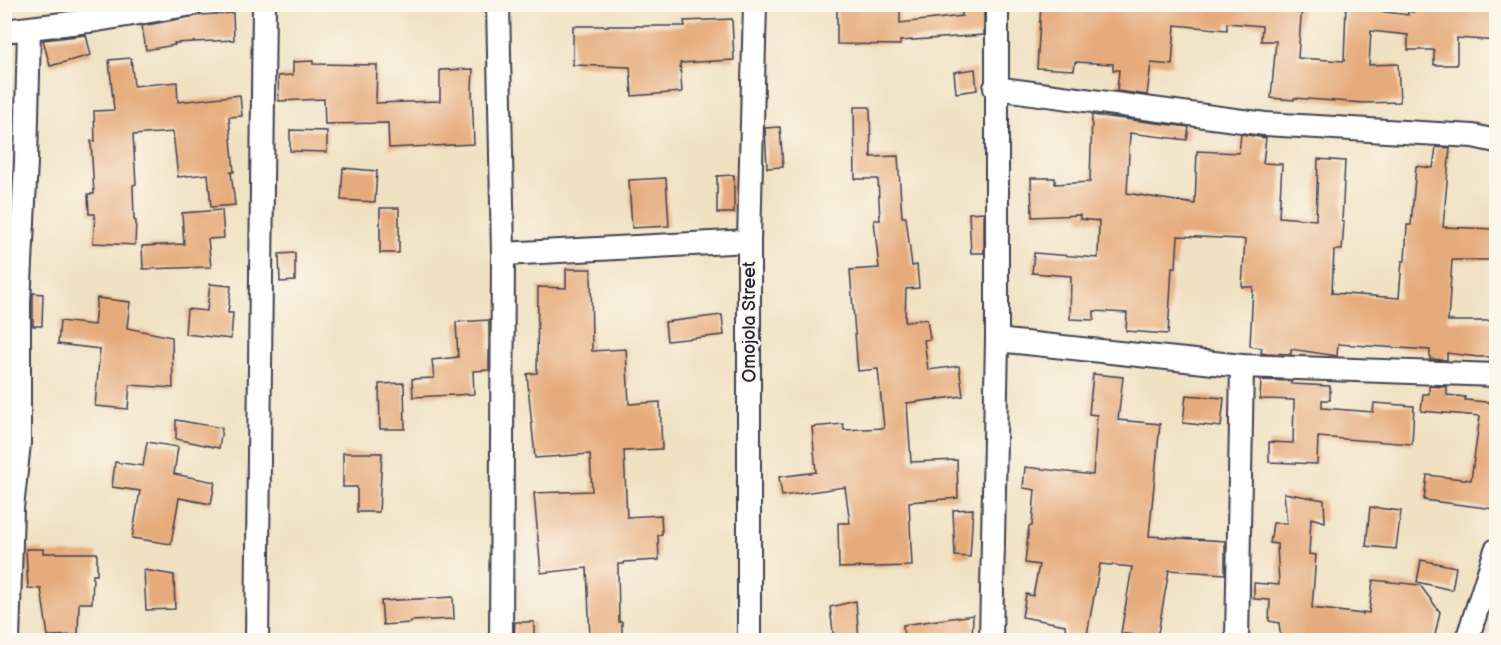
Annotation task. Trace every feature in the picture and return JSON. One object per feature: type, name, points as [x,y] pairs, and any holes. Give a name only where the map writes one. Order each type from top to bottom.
[{"type":"street","points":[[4,32],[193,4]]},
{"type":"street","points":[[257,640],[264,4]]},
{"type":"street","points":[[498,4],[503,254],[501,640]]},
{"type":"street","name":"Omojola Street","points":[[749,640],[749,241],[755,4]]},
{"type":"street","points":[[991,640],[997,340],[995,88],[997,4]]},
{"type":"street","points":[[8,640],[12,508],[19,443],[19,303],[26,161],[29,29]]},
{"type":"street","points":[[995,88],[1265,124],[1473,136],[1497,141]]},
{"type":"street","points":[[503,254],[749,241]]},
{"type":"street","points":[[997,340],[1242,366],[1493,378]]},
{"type":"street","points":[[1238,640],[1242,366]]},
{"type":"street","points":[[1467,640],[1497,550]]},
{"type":"building","points":[[900,4],[900,23],[962,16],[962,4],[984,4],[984,35],[900,41],[900,45],[837,44],[837,6]]},
{"type":"building","points":[[1041,4],[1302,4],[1298,58],[1344,61],[1346,6],[1372,7],[1372,10],[1408,15],[1408,11],[1413,12],[1413,4],[1492,4],[1491,18],[1497,19],[1497,41],[1457,38],[1457,65],[1434,65],[1434,50],[1408,50],[1408,35],[1371,31],[1369,65],[1398,64],[1400,102],[1364,103],[1294,98],[1294,100],[1271,98],[1276,41],[1261,41],[1262,26],[1227,23],[1227,30],[1175,25],[1172,65],[1151,63],[1147,95],[1117,91],[1119,70],[1113,70],[1113,64],[1075,62],[1074,70],[1037,68]]},
{"type":"building","points":[[233,13],[234,40],[174,43],[175,45],[146,50],[142,26],[200,15]]},
{"type":"building","points":[[732,19],[734,60],[680,63],[682,92],[632,96],[630,67],[573,65],[573,26],[685,26],[684,21]]},
{"type":"building","points":[[86,35],[91,55],[50,66],[43,40]]},
{"type":"building","points":[[131,58],[134,86],[177,82],[178,102],[240,95],[242,116],[229,117],[235,205],[211,207],[208,174],[178,177],[173,132],[133,135],[136,184],[133,185],[135,245],[93,243],[95,214],[89,214],[88,194],[94,194],[91,141],[95,141],[94,111],[114,110],[109,60]]},
{"type":"building","points":[[313,61],[313,64],[377,65],[376,103],[440,101],[440,70],[473,69],[474,144],[389,148],[388,123],[325,124],[324,99],[279,101],[278,76],[293,75],[293,62]]},
{"type":"building","points":[[975,69],[977,90],[956,93],[954,72]]},
{"type":"building","points":[[854,107],[870,107],[871,157],[898,156],[902,217],[906,217],[912,266],[917,265],[919,288],[906,289],[905,322],[927,319],[930,339],[924,340],[928,370],[959,366],[963,396],[907,403],[911,462],[957,460],[958,498],[909,502],[912,566],[839,568],[838,523],[850,523],[845,487],[782,496],[779,477],[816,472],[812,427],[843,424],[844,430],[884,428],[878,369],[858,371],[850,270],[879,268],[874,220],[880,220],[878,179],[855,179]]},
{"type":"building","points":[[1092,115],[1189,127],[1187,140],[1130,133],[1127,193],[1195,204],[1197,151],[1239,153],[1241,134],[1266,138],[1263,163],[1282,164],[1279,217],[1316,220],[1318,159],[1345,161],[1342,250],[1334,250],[1332,293],[1399,298],[1402,261],[1405,261],[1407,225],[1411,225],[1416,166],[1433,168],[1436,147],[1450,148],[1443,227],[1495,229],[1495,260],[1452,260],[1448,321],[1497,321],[1497,357],[1447,353],[1447,360],[1430,359],[1430,350],[1338,344],[1337,356],[1291,349],[1291,354],[1261,353],[1262,348],[1250,346],[1253,287],[1242,287],[1245,240],[1241,239],[1178,236],[1176,268],[1172,267],[1168,334],[1126,331],[1127,313],[1094,311],[1094,320],[1070,319],[1071,276],[1032,273],[1034,253],[1098,258],[1099,221],[1080,219],[1080,215],[1032,217],[1031,178],[1055,178],[1055,184],[1090,182]]},
{"type":"building","points":[[780,127],[783,167],[767,168],[765,128]]},
{"type":"building","points":[[290,130],[327,131],[327,152],[290,151]]},
{"type":"building","points":[[343,168],[377,171],[375,202],[341,200]]},
{"type":"building","points":[[734,175],[734,213],[717,213],[717,176]]},
{"type":"building","points":[[666,178],[669,226],[632,228],[629,180]]},
{"type":"building","points":[[380,208],[399,208],[399,253],[380,253]]},
{"type":"building","points":[[222,210],[224,238],[208,239],[211,267],[143,269],[142,246],[184,244],[182,213]]},
{"type":"building","points":[[984,212],[984,253],[971,253],[969,213]]},
{"type":"building","points":[[295,253],[295,281],[280,282],[279,254]]},
{"type":"building","points":[[566,269],[591,269],[592,351],[626,349],[629,404],[660,402],[662,449],[624,451],[627,517],[661,515],[662,534],[658,535],[659,560],[618,564],[619,622],[622,622],[622,640],[590,640],[587,568],[541,573],[534,493],[592,491],[590,454],[535,458],[527,374],[537,373],[538,287],[566,288]]},
{"type":"building","points":[[210,284],[231,286],[228,313],[233,313],[231,339],[185,334],[187,309],[207,311]]},
{"type":"building","points":[[33,293],[43,294],[42,326],[33,326]]},
{"type":"building","points":[[97,298],[130,302],[127,328],[172,337],[173,388],[130,385],[128,409],[95,406],[100,349],[58,344],[60,321],[94,325]]},
{"type":"building","points":[[722,315],[724,335],[667,341],[665,322]]},
{"type":"building","points":[[489,320],[489,370],[473,371],[474,394],[413,397],[412,379],[434,378],[432,360],[458,357],[456,322]]},
{"type":"building","points":[[1093,374],[1123,377],[1118,420],[1160,424],[1149,536],[1225,541],[1225,574],[1169,570],[1157,639],[1121,633],[1132,567],[1100,564],[1086,640],[1066,640],[1065,625],[1022,617],[1026,594],[1033,596],[1039,565],[1025,563],[1029,526],[1032,526],[1035,490],[1023,488],[1025,467],[1093,475],[1097,415],[1089,414]]},
{"type":"building","points":[[1261,380],[1330,386],[1330,400],[1322,400],[1322,408],[1373,412],[1374,403],[1414,406],[1412,444],[1318,437],[1317,464],[1269,462],[1269,442],[1293,443],[1294,400],[1260,399]]},
{"type":"building","points":[[404,383],[405,429],[380,429],[379,384]]},
{"type":"building","points":[[1429,386],[1447,387],[1447,395],[1465,397],[1465,400],[1497,403],[1497,496],[1494,509],[1424,500],[1427,475],[1471,480],[1480,416],[1421,411],[1423,394],[1429,394]]},
{"type":"building","points":[[1186,395],[1224,398],[1221,427],[1183,423]]},
{"type":"building","points":[[176,420],[222,428],[219,448],[176,439]]},
{"type":"building","points":[[147,442],[178,447],[174,474],[215,482],[211,504],[179,498],[171,544],[132,538],[140,491],[112,487],[115,462],[143,466]]},
{"type":"building","points":[[343,453],[382,453],[379,512],[357,512],[357,487],[343,487]]},
{"type":"building","points":[[1284,493],[1324,500],[1325,522],[1311,518],[1309,554],[1316,555],[1312,608],[1369,613],[1373,580],[1420,585],[1440,612],[1434,640],[1281,640],[1279,623],[1269,621],[1270,600],[1254,599],[1254,583],[1279,585],[1277,544],[1270,543],[1273,523],[1287,523]]},
{"type":"building","points":[[1370,507],[1401,511],[1396,549],[1366,546]]},
{"type":"building","points":[[973,509],[970,557],[955,556],[953,510]]},
{"type":"building","points":[[26,549],[43,549],[43,553],[97,553],[97,575],[93,575],[92,603],[79,603],[78,635],[48,636],[41,589],[28,588]]},
{"type":"building","points":[[1421,560],[1456,567],[1452,590],[1417,582]]},
{"type":"building","points":[[144,570],[174,575],[175,609],[146,610]]},
{"type":"building","points":[[453,597],[454,619],[383,625],[381,601]]},
{"type":"building","points":[[856,601],[859,640],[834,640],[830,607]]},
{"type":"building","points":[[973,615],[972,640],[904,640],[903,625]]},
{"type":"building","points":[[515,622],[534,622],[534,640],[514,640]]}]
